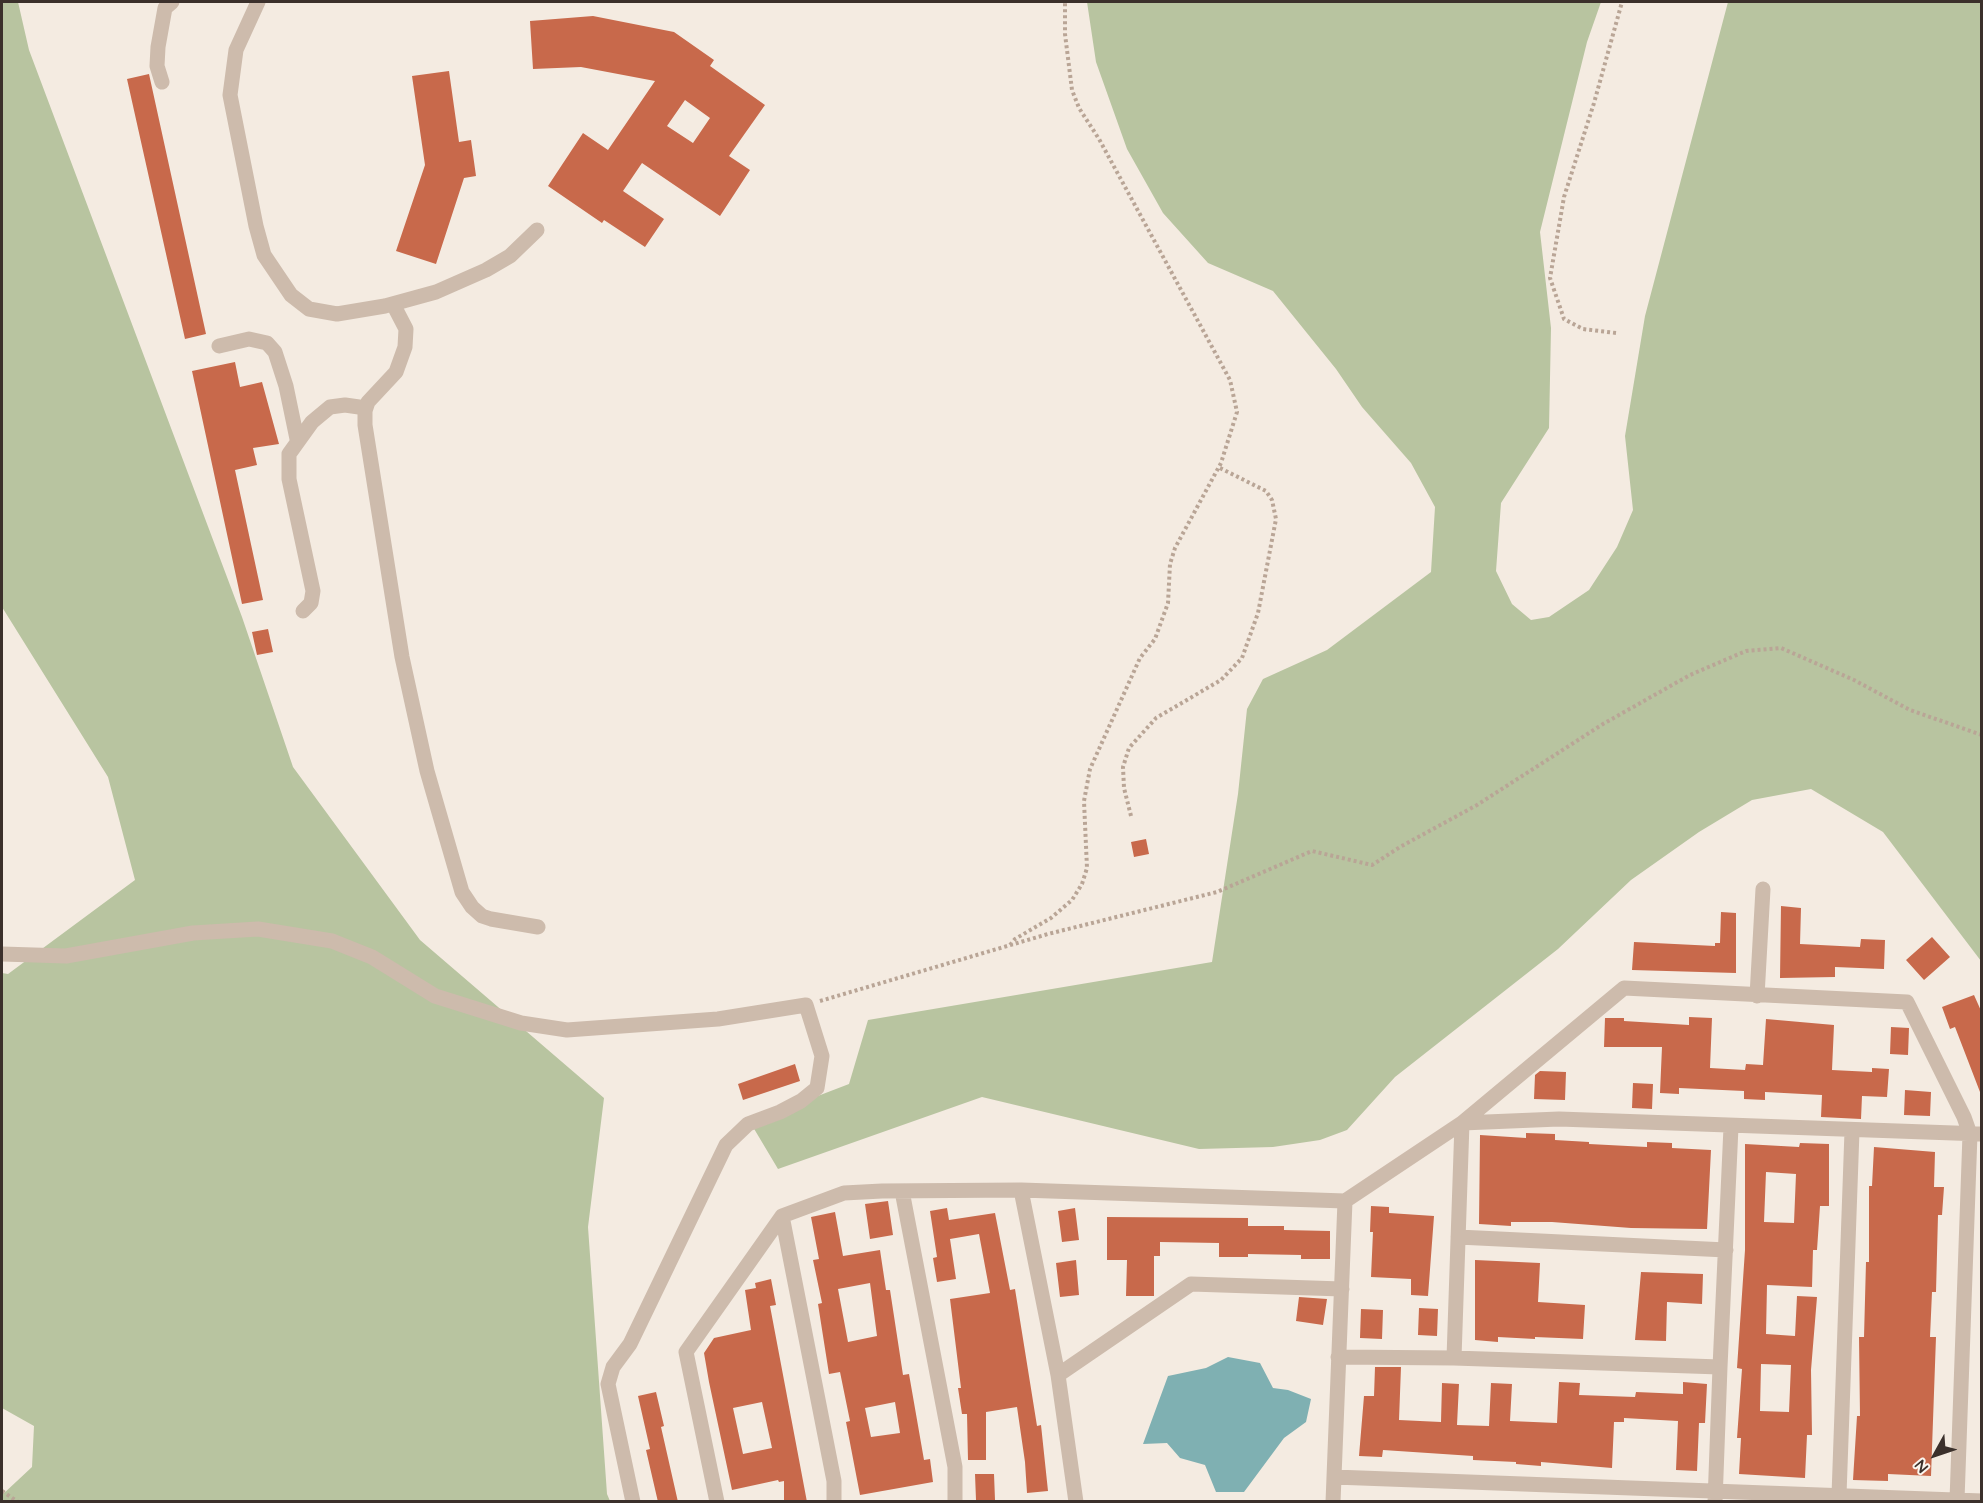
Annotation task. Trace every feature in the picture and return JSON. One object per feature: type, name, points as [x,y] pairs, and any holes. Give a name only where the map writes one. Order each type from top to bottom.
[{"type":"street","points":[[162,82],[157,66],[158,47],[165,8],[172,2]]},
{"type":"street","points":[[258,2],[236,50],[230,95],[264,255],[291,295],[309,309],[337,314],[393,304],[436,292],[486,270],[510,256],[537,230]]},
{"type":"street","points":[[393,304],[406,329],[405,347],[396,372],[368,402],[365,425],[402,657],[427,771],[462,892],[472,907],[482,916],[538,927]]},
{"type":"street","points":[[219,346],[249,339],[267,343],[275,352],[286,386],[297,439]]},
{"type":"street","points":[[303,611],[311,603],[313,591],[290,479],[289,454],[297,439],[330,407],[345,405],[366,408]]},
{"type":"street","points":[[1757,996],[1763,889]]},
{"type":"street","points":[[2,954],[66,956],[193,933],[258,929],[332,941],[372,957],[435,996],[521,1023],[567,1030],[718,1019],[806,1005],[822,1056],[817,1088],[801,1101],[748,1124],[726,1145],[630,1344],[614,1367],[608,1384],[633,1502]]},
{"type":"street","points":[[717,1502],[686,1352],[782,1216],[844,1192],[1022,1190],[1345,1201],[1462,1123],[1624,988],[1907,1002],[1964,1117],[1976,1134],[1957,1500]]},
{"type":"street","points":[[1462,1123],[1558,1119],[1976,1134]]},
{"type":"street","points":[[1454,1358],[1462,1123]]},
{"type":"street","points":[[1715,1496],[1731,1127]]},
{"type":"street","points":[[1839,1495],[1852,1131]]},
{"type":"street","points":[[1022,1190],[1058,1375],[1076,1502]]},
{"type":"street","points":[[902,1191],[955,1467],[955,1502]]},
{"type":"street","points":[[1333,1502],[1345,1201]]},
{"type":"street","points":[[782,1216],[834,1481],[834,1502]]},
{"type":"street","points":[[1458,1237],[1726,1250]]},
{"type":"street","points":[[1058,1375],[1191,1284],[1342,1289]]},
{"type":"street","points":[[1338,1356],[1720,1367]]},
{"type":"street","points":[[1334,1477],[1715,1496],[1839,1495],[1982,1501]]},
{"type":"path","points":[[1010,945],[1015,939],[1051,918],[1079,891],[1087,868],[1084,801],[1090,769],[1140,658],[1155,639],[1168,603],[1170,564],[1175,548],[1218,467],[1228,445],[1237,412],[1230,380],[1099,139],[1079,108],[1072,90],[1065,34],[1065,2]]},
{"type":"path","points":[[1616,333],[1583,329],[1564,319],[1550,278],[1564,197],[1594,104],[1622,2]]},
{"type":"path","points":[[1131,816],[1124,789],[1123,768],[1129,748],[1156,718],[1221,680],[1242,658],[1258,613],[1276,519],[1272,500],[1266,491],[1218,467]]},
{"type":"path","points":[[806,1005],[1010,945],[1217,891],[1312,851],[1372,865],[1477,805],[1602,724],[1690,675],[1746,651],[1781,648],[1854,680],[1910,710],[1982,735]]},
{"type":"path","points":[[2,1491],[18,1502]]},
{"type":"green space","points":[[2,2],[18,2],[29,50],[242,617],[293,767],[420,940],[604,1098],[588,1227],[607,1494],[610,1501],[2,1501],[2,1495],[32,1467],[34,1426],[2,1408],[2,973],[8,974],[135,880],[108,777],[2,607]]},
{"type":"green space","points":[[1087,2],[1601,2],[1587,42],[1540,232],[1551,328],[1549,428],[1501,503],[1496,571],[1512,604],[1531,620],[1549,617],[1589,590],[1617,547],[1633,510],[1625,436],[1645,316],[1728,2],[1981,2],[1981,961],[1883,832],[1811,789],[1752,800],[1699,832],[1631,880],[1558,949],[1395,1077],[1347,1130],[1320,1140],[1273,1147],[1199,1149],[982,1097],[778,1169],[750,1122],[849,1084],[868,1020],[1212,962],[1238,794],[1247,709],[1263,679],[1327,650],[1431,572],[1435,507],[1411,463],[1362,407],[1336,369],[1273,291],[1208,263],[1163,213],[1127,149],[1096,62]]},
{"type":"water","points":[[1228,1357],[1260,1363],[1273,1388],[1288,1390],[1311,1399],[1306,1422],[1284,1438],[1244,1492],[1216,1492],[1205,1465],[1180,1458],[1167,1443],[1143,1444],[1168,1376],[1206,1368]]},
{"type":"building","points":[[593,16],[674,32],[714,60],[710,66],[765,105],[729,156],[750,170],[720,216],[642,163],[623,191],[664,219],[645,247],[604,220],[602,223],[548,186],[583,133],[608,150],[655,81],[581,67],[533,69],[530,21]],"holes":[[[685,100],[710,118],[693,143],[667,126]]]},
{"type":"building","points":[[449,71],[459,142],[471,140],[476,176],[464,178],[436,264],[396,251],[425,165],[412,76]]},
{"type":"building","points":[[149,74],[206,334],[185,339],[127,79]]},
{"type":"building","points":[[235,362],[240,387],[262,382],[279,444],[253,448],[257,465],[235,470],[263,600],[242,604],[192,371]]},
{"type":"building","points":[[268,629],[273,652],[257,655],[252,632]]},
{"type":"building","points":[[1146,839],[1149,854],[1134,857],[1131,842]]},
{"type":"building","points":[[1781,906],[1801,908],[1800,944],[1860,947],[1861,939],[1885,940],[1884,969],[1835,967],[1835,977],[1780,978]]},
{"type":"building","points":[[1721,912],[1736,913],[1736,973],[1632,970],[1634,942],[1715,946],[1715,943],[1720,943]]},
{"type":"building","points":[[1932,937],[1950,957],[1924,980],[1906,960]]},
{"type":"building","points":[[1974,995],[1982,1013],[1980,1092],[1955,1027],[1950,1029],[1942,1007]]},
{"type":"building","points":[[1689,1017],[1712,1018],[1710,1068],[1745,1070],[1746,1064],[1763,1065],[1766,1019],[1834,1025],[1832,1070],[1872,1072],[1872,1068],[1889,1069],[1887,1097],[1862,1096],[1861,1119],[1821,1117],[1822,1095],[1765,1092],[1765,1100],[1744,1099],[1744,1091],[1679,1088],[1679,1094],[1660,1093],[1662,1047],[1604,1047],[1605,1018],[1689,1025]]},
{"type":"building","points":[[1891,1027],[1909,1028],[1908,1055],[1890,1054]]},
{"type":"building","points":[[795,1064],[800,1081],[743,1100],[738,1084]]},
{"type":"building","points":[[1540,1071],[1566,1072],[1565,1100],[1534,1099],[1535,1075]]},
{"type":"building","points":[[1633,1083],[1653,1084],[1652,1109],[1632,1108]]},
{"type":"building","points":[[1905,1090],[1931,1092],[1930,1116],[1904,1115]]},
{"type":"building","points":[[1526,1133],[1555,1134],[1555,1140],[1589,1142],[1589,1144],[1647,1147],[1647,1142],[1672,1143],[1672,1148],[1711,1150],[1707,1229],[1631,1228],[1552,1222],[1511,1222],[1511,1226],[1479,1224],[1480,1135],[1526,1138]]},
{"type":"building","points":[[1800,1143],[1829,1144],[1829,1206],[1820,1206],[1817,1250],[1813,1250],[1812,1287],[1767,1285],[1766,1334],[1795,1336],[1797,1296],[1817,1297],[1811,1370],[1812,1435],[1807,1435],[1805,1478],[1739,1474],[1741,1438],[1737,1438],[1742,1369],[1737,1368],[1745,1250],[1745,1144],[1799,1147]],"holes":[[[1766,1172],[1796,1174],[1794,1223],[1764,1222]],[[1761,1364],[1791,1365],[1789,1412],[1760,1411]]]},
{"type":"building","points":[[1874,1147],[1935,1152],[1934,1187],[1944,1187],[1942,1215],[1938,1215],[1936,1292],[1932,1292],[1930,1337],[1936,1337],[1931,1476],[1888,1474],[1888,1481],[1853,1480],[1857,1416],[1860,1416],[1859,1337],[1864,1337],[1866,1262],[1869,1262],[1869,1186],[1872,1186]]},
{"type":"building","points":[[888,1201],[893,1235],[870,1239],[865,1204]]},
{"type":"building","points":[[1371,1206],[1389,1207],[1389,1213],[1434,1216],[1428,1296],[1411,1295],[1411,1279],[1371,1277],[1373,1232],[1370,1232]]},
{"type":"building","points":[[947,1208],[949,1220],[995,1213],[1010,1290],[1015,1289],[1037,1426],[1041,1425],[1048,1491],[1027,1493],[1017,1407],[986,1412],[986,1460],[968,1460],[967,1414],[962,1414],[958,1388],[961,1388],[950,1299],[990,1293],[979,1234],[950,1239],[956,1279],[937,1282],[933,1258],[937,1257],[930,1211]]},
{"type":"building","points":[[1075,1208],[1079,1240],[1062,1242],[1058,1211]]},
{"type":"building","points":[[835,1212],[843,1256],[880,1250],[886,1290],[890,1290],[903,1375],[909,1374],[924,1460],[930,1459],[933,1482],[860,1495],[846,1422],[850,1421],[840,1372],[829,1374],[818,1304],[822,1303],[813,1260],[819,1259],[811,1217]],"holes":[[[870,1283],[877,1336],[848,1342],[838,1289]],[[895,1402],[900,1433],[871,1437],[865,1408]]]},
{"type":"building","points":[[1107,1217],[1248,1218],[1248,1226],[1284,1226],[1284,1230],[1330,1231],[1330,1259],[1301,1259],[1301,1255],[1248,1254],[1248,1257],[1219,1257],[1219,1243],[1160,1242],[1160,1256],[1154,1256],[1154,1296],[1126,1296],[1127,1260],[1107,1260]]},
{"type":"building","points":[[1076,1260],[1079,1295],[1060,1297],[1056,1263]]},
{"type":"building","points":[[1475,1260],[1540,1263],[1538,1302],[1585,1305],[1583,1339],[1498,1337],[1498,1342],[1475,1340]]},
{"type":"building","points":[[1641,1272],[1703,1274],[1702,1304],[1667,1302],[1666,1341],[1635,1340]]},
{"type":"building","points":[[771,1279],[776,1305],[770,1306],[807,1502],[784,1502],[784,1481],[779,1482],[778,1480],[732,1490],[704,1353],[714,1338],[751,1330],[745,1290],[756,1288],[755,1283]],"holes":[[[762,1402],[772,1448],[743,1454],[733,1408]]]},
{"type":"building","points":[[1299,1297],[1327,1299],[1323,1325],[1296,1321]]},
{"type":"building","points":[[1419,1308],[1438,1309],[1437,1336],[1418,1335]]},
{"type":"building","points":[[1361,1309],[1383,1310],[1382,1339],[1360,1338]]},
{"type":"building","points":[[1375,1367],[1401,1367],[1399,1420],[1441,1422],[1442,1383],[1459,1384],[1457,1425],[1489,1426],[1491,1383],[1512,1384],[1510,1421],[1557,1423],[1559,1382],[1580,1383],[1579,1395],[1635,1397],[1636,1392],[1683,1394],[1683,1382],[1707,1384],[1705,1423],[1699,1423],[1697,1471],[1676,1470],[1678,1421],[1624,1418],[1624,1422],[1614,1422],[1612,1468],[1541,1462],[1541,1466],[1473,1460],[1473,1456],[1383,1450],[1382,1457],[1359,1456],[1364,1396],[1374,1396]]},
{"type":"building","points":[[656,1392],[664,1426],[661,1427],[678,1502],[658,1502],[646,1450],[650,1449],[638,1396]]},
{"type":"building","points":[[975,1474],[994,1474],[995,1500],[976,1500]]}]
